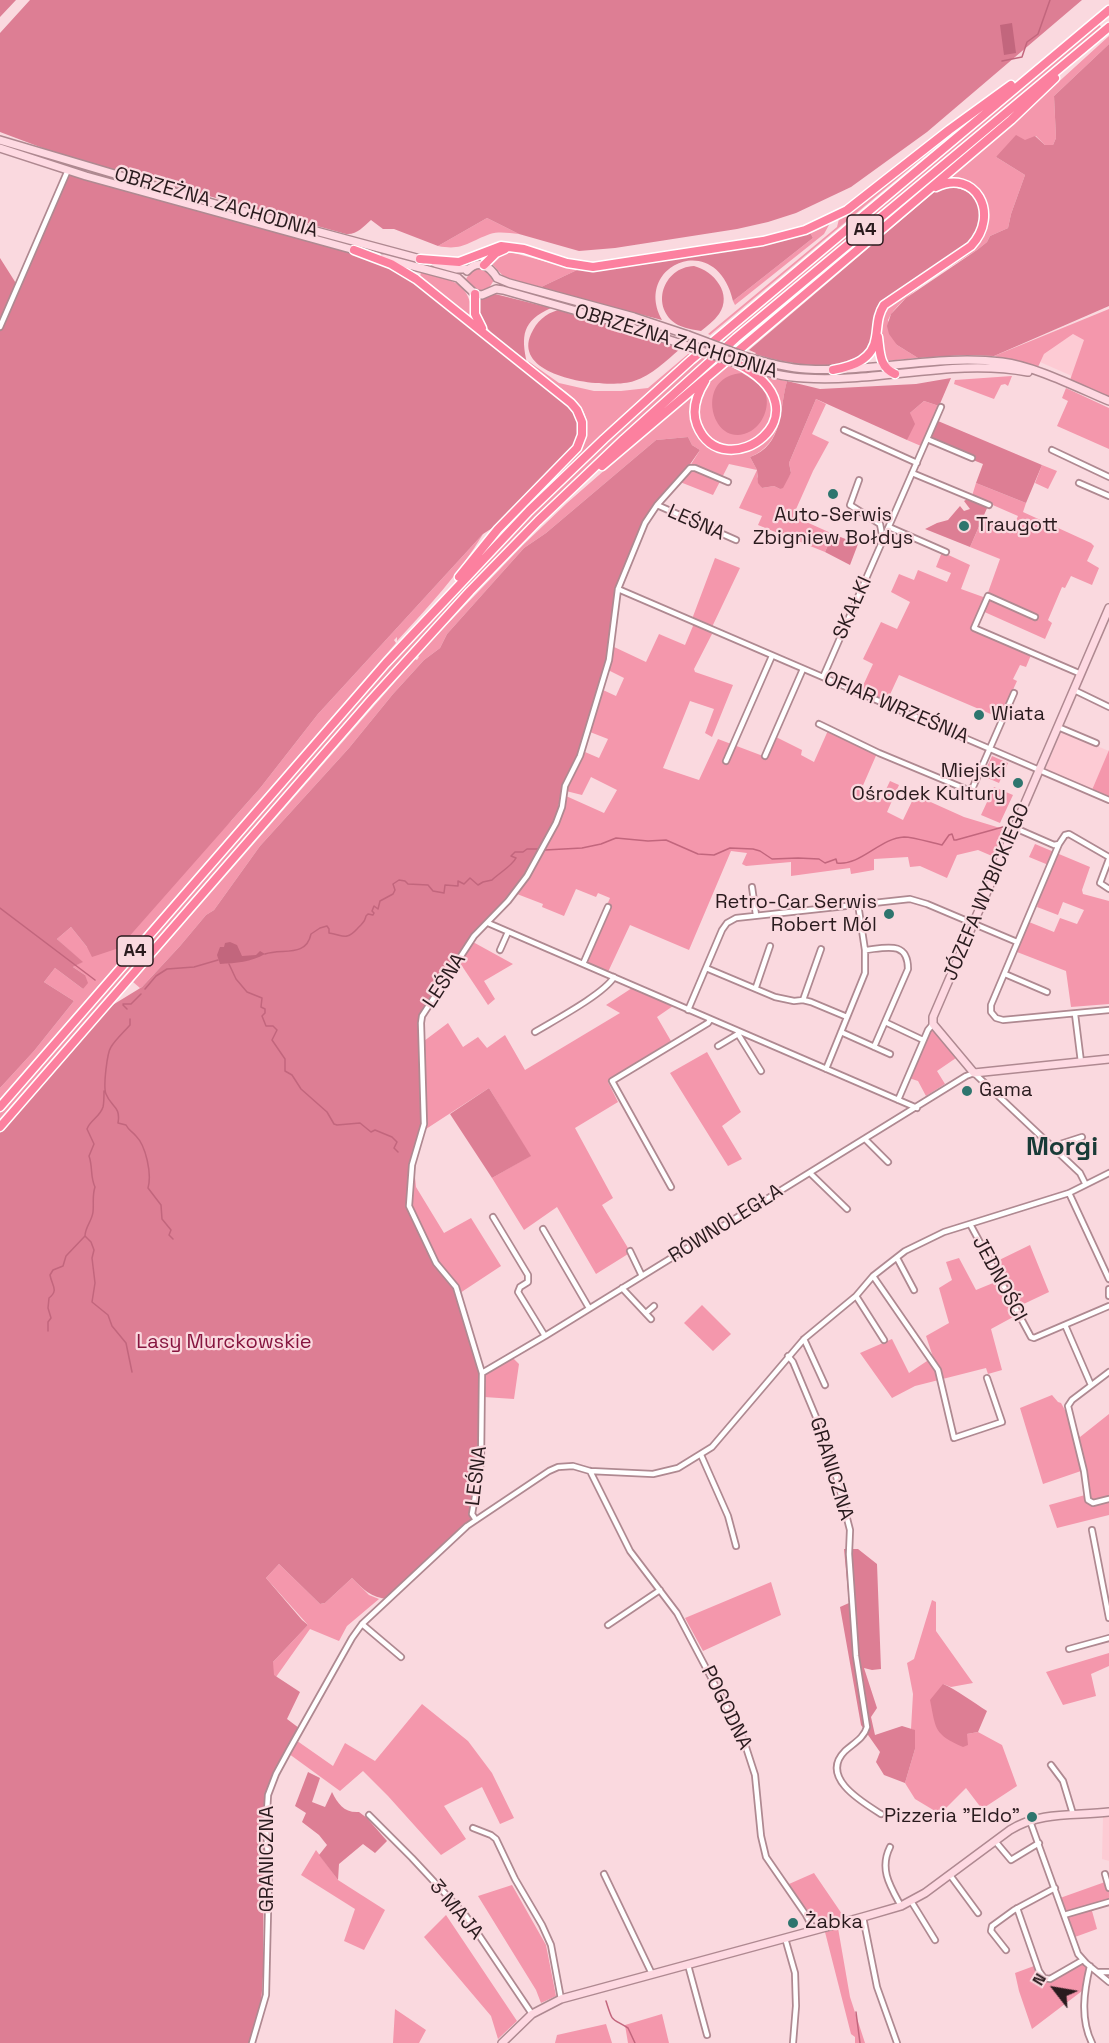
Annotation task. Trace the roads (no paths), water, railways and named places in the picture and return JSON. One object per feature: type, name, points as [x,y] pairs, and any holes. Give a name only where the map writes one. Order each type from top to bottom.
[{"type":"highway","name":"A4","points":[[0,1107],[364,687],[529,511],[654,393],[780,284],[1109,10]]},
{"type":"highway","name":"A4","points":[[0,1127],[371,700],[538,521],[609,452],[712,360],[1109,27]]},
{"type":"highway","points":[[538,521],[1011,120],[1040,94],[1078,52]]},
{"type":"highway","points":[[420,259],[459,262],[501,246],[524,249],[567,263],[593,267],[764,241],[805,230],[848,210],[958,124],[1008,87],[1030,75]]},
{"type":"highway","points":[[895,374],[884,367],[881,362],[877,320],[884,305],[971,246],[983,229],[985,217],[983,203],[968,187],[948,183],[925,193]]},
{"type":"highway","points":[[484,265],[496,253],[512,247]]},
{"type":"highway","points":[[354,250],[391,264],[416,279],[572,403],[580,416],[582,435],[577,448],[478,552],[442,602]]},
{"type":"highway","points":[[475,294],[474,306],[478,321],[495,342]]},
{"type":"highway","points":[[833,370],[851,366],[867,356],[874,344],[877,330]]},
{"type":"highway","points":[[715,369],[706,379],[697,396],[695,414],[699,430],[712,443],[720,447],[731,450],[749,447],[759,442],[767,434],[775,416],[775,404],[773,394],[762,379],[736,363]]},
{"type":"street","name":"OBRZEŻNA ZACHODNIA","points":[[0,140],[88,168],[219,205],[457,269],[468,269]]},
{"type":"street","name":"OBRZEŻNA ZACHODNIA","points":[[0,148],[68,170],[439,272],[464,281]]},
{"type":"street","points":[[0,327],[68,170]]},
{"type":"street","points":[[476,264],[484,265],[489,266],[497,278],[491,291],[482,295],[475,294],[464,281],[468,269],[476,264]]},
{"type":"street","name":"OBRZEŻNA ZACHODNIA","points":[[497,278],[634,317],[744,356],[790,368],[833,370],[973,360],[1016,364],[1109,401]]},
{"type":"street","name":"OBRZEŻNA ZACHODNIA","points":[[491,291],[503,290],[680,343],[736,363],[774,374],[805,379],[989,368],[1042,374]]},
{"type":"street","name":"SKAŁKI","points":[[823,677],[941,407]]},
{"type":"street","points":[[844,430],[917,463]]},
{"type":"street","points":[[927,439],[972,458]]},
{"type":"street","points":[[1052,450],[1109,477]]},
{"type":"street","name":"LEŚNA","points":[[476,1520],[472,1514],[482,1462],[482,1373],[456,1287],[436,1263],[409,1206],[412,1165],[424,1124],[422,1016],[474,936],[488,923],[527,876],[556,823],[562,807],[565,786],[580,756],[609,660],[618,590],[645,523],[657,505],[690,468],[728,482]]},
{"type":"street","points":[[912,473],[989,505]]},
{"type":"street","points":[[860,480],[850,505],[880,524],[883,540]]},
{"type":"street","points":[[1079,483],[1109,496]]},
{"type":"street","name":"LEŚNA","points":[[657,505],[736,540]]},
{"type":"street","points":[[889,527],[946,552]]},
{"type":"street","name":"OFIAR WRZEŚNIA","points":[[618,590],[1109,800]]},
{"type":"street","points":[[1035,617],[988,596],[974,628],[1081,674]]},
{"type":"street","name":"JÓZEFA WYBICKIEGO","points":[[898,1100],[923,1040],[933,1024],[933,1017],[1109,608]]},
{"type":"street","points":[[726,761],[772,656]]},
{"type":"street","name":"OFIAR WRZEŚNIA","points":[[765,756],[803,669]]},
{"type":"street","points":[[1074,690],[1109,707]]},
{"type":"street","name":"OFIAR WRZEŚNIA","points":[[990,749],[1014,693]]},
{"type":"street","points":[[819,724],[965,790],[973,787],[990,749]]},
{"type":"street","points":[[1058,727],[1096,743]]},
{"type":"street","points":[[1015,828],[1054,845],[1059,844]]},
{"type":"street","points":[[1109,889],[1100,883],[1109,858],[1069,834],[1065,835],[1017,942],[991,1005],[991,1012],[996,1018],[1003,1020],[1109,1010]]},
{"type":"street","points":[[752,887],[756,915]]},
{"type":"street","points":[[687,1010],[727,923],[736,918],[914,900],[1017,942]]},
{"type":"street","points":[[826,1069],[865,974],[865,950],[858,904]]},
{"type":"street","points":[[583,964],[608,907]]},
{"type":"street","points":[[488,923],[917,1108]]},
{"type":"street","points":[[500,950],[508,932]]},
{"type":"street","points":[[756,987],[770,946]]},
{"type":"street","points":[[865,950],[896,948],[901,950],[907,958],[908,969],[874,1047]]},
{"type":"street","points":[[803,1000],[820,949]]},
{"type":"street","points":[[706,968],[756,987],[775,997],[794,1001],[803,1000],[847,1017]]},
{"type":"street","points":[[1005,974],[1047,992]]},
{"type":"street","points":[[535,1032],[589,999],[614,977]]},
{"type":"street","points":[[1075,1014],[1081,1062]]},
{"type":"street","points":[[671,1187],[612,1081],[710,1020]]},
{"type":"street","points":[[885,1023],[923,1040]]},
{"type":"street","points":[[933,1024],[974,1073],[1080,1173],[1085,1183]]},
{"type":"street","points":[[841,1032],[890,1054]]},
{"type":"street","points":[[718,1046],[739,1033]]},
{"type":"street","points":[[739,1033],[761,1071]]},
{"type":"street","points":[[974,1073],[1109,1059]]},
{"type":"street","name":"RÓWNOLEGŁA","points":[[482,1373],[974,1073]]},
{"type":"street","points":[[1051,1147],[1082,1137]]},
{"type":"street","points":[[865,1139],[888,1162]]},
{"type":"street","points":[[810,1173],[848,1209]]},
{"type":"street","name":"GRANICZNA","points":[[252,2043],[266,1995],[268,1795],[288,1750],[362,1624],[476,1520],[549,1471],[558,1467],[573,1466],[590,1471],[653,1474],[678,1468],[701,1455],[722,1435],[804,1339],[856,1296],[873,1276],[905,1251],[944,1232],[1069,1193],[1109,1173]]},
{"type":"street","points":[[1069,1193],[1109,1279]]},
{"type":"street","points":[[493,1216],[528,1275],[528,1282],[520,1287],[518,1292],[545,1336]]},
{"type":"street","name":"JEDNOŚCI","points":[[970,1224],[1028,1334],[1034,1338],[1065,1325]]},
{"type":"street","points":[[543,1229],[589,1308]]},
{"type":"street","points":[[630,1251],[642,1275]]},
{"type":"street","points":[[897,1258],[914,1290]]},
{"type":"street","points":[[873,1276],[938,1370],[954,1438],[1002,1422],[987,1378]]},
{"type":"street","points":[[622,1288],[651,1319]]},
{"type":"street","points":[[1109,1289],[1109,1296]]},
{"type":"street","points":[[856,1296],[884,1340]]},
{"type":"street","points":[[646,1313],[654,1306]]},
{"type":"street","points":[[1091,1385],[1065,1325],[1109,1306]]},
{"type":"street","points":[[804,1339],[825,1385]]},
{"type":"street","name":"GRANICZNA","points":[[788,1356],[821,1429],[850,1530],[849,1554],[856,1656],[867,1727],[865,1734],[841,1756],[837,1772],[852,1794],[881,1814]]},
{"type":"street","points":[[1109,1372],[1072,1400],[1068,1407],[1084,1471],[1088,1500],[1093,1503],[1109,1499]]},
{"type":"street","points":[[701,1455],[728,1516],[736,1546]]},
{"type":"street","name":"POGODNA","points":[[590,1471],[630,1551],[685,1627],[743,1738],[754,1775],[760,1836],[766,1857],[806,1914],[814,1930]]},
{"type":"street","points":[[1092,1530],[1109,1618]]},
{"type":"street","points":[[608,1624],[660,1590]]},
{"type":"street","points":[[362,1624],[401,1657]]},
{"type":"street","points":[[1068,1649],[1109,1638]]},
{"type":"street","points":[[1051,1766],[1063,1781],[1073,1815]]},
{"type":"street","points":[[502,2043],[532,2014],[561,1999],[911,1902],[1018,1825],[1030,1820],[1109,1812]]},
{"type":"street","name":"3 MAJA","points":[[369,1815],[466,1916],[532,2014]]},
{"type":"street","points":[[1030,1820],[1078,1954],[1109,1982]]},
{"type":"street","points":[[473,1828],[490,1834],[496,1839],[515,1879],[542,1925],[551,1945],[561,1999]]},
{"type":"street","points":[[995,1841],[1011,1860],[1039,1843]]},
{"type":"street","points":[[890,1847],[885,1869],[891,1889],[901,1905]]},
{"type":"street","points":[[604,1874],[652,1974]]},
{"type":"street","points":[[1105,1874],[1109,1888]]},
{"type":"street","points":[[950,1875],[978,1913]]},
{"type":"street","points":[[1006,1950],[990,1928],[1017,1908],[1054,1888]]},
{"type":"street","points":[[911,1902],[935,1940]]},
{"type":"street","points":[[1064,1915],[1109,1902]]},
{"type":"street","points":[[1017,1908],[1039,1971],[1044,1978],[1050,1979],[1086,1963]]},
{"type":"street","points":[[862,1917],[876,1987],[897,2043]]},
{"type":"street","points":[[785,1938],[795,1973],[796,2006],[793,2043]]},
{"type":"street","points":[[1086,1963],[1084,2002],[1087,2030],[1092,2043]]},
{"type":"street","points":[[688,1965],[707,2035]]},
{"type":"street","points":[[1098,1972],[1109,1972]]},
{"type":"waterway","points":[[1002,61],[1022,57],[1027,42],[1038,34],[1050,0]]},
{"type":"waterway","points":[[545,850],[582,848],[616,838],[666,840],[698,854],[714,855],[730,848],[753,849],[772,859],[819,859],[825,863],[836,859],[837,863],[846,863],[887,842],[904,837],[942,845],[952,834],[956,840],[1003,827],[1009,829]]},
{"type":"waterway","points":[[265,954],[299,949],[308,942],[311,934],[327,926],[329,933],[350,935],[363,923],[368,914],[373,915],[374,906],[378,909],[380,901],[393,894],[395,890],[393,884],[399,880],[408,884],[428,885],[433,891],[444,893],[445,885],[458,886],[458,881],[464,884],[470,878],[478,885],[492,880],[514,861],[516,858],[511,856],[515,852],[538,849]]},
{"type":"waterway","points":[[0,908],[95,980]]},
{"type":"waterway","points":[[145,989],[156,976],[167,969],[194,967],[218,960]]},
{"type":"waterway","points":[[229,964],[236,979],[247,992],[262,998],[261,1007],[265,1009],[262,1016],[266,1026],[273,1026],[277,1030],[272,1040],[285,1059],[285,1071],[292,1075],[301,1089],[327,1112],[334,1124],[360,1123],[371,1132],[375,1130],[392,1137],[397,1142],[394,1148],[398,1152]]},
{"type":"waterway","points":[[123,1004],[131,1004],[141,994]]},
{"type":"waterway","points":[[123,1005],[127,1009]]},
{"type":"waterway","points":[[130,1019],[130,1025],[111,1047],[105,1090],[117,1110],[118,1123],[126,1125],[143,1146],[149,1168],[148,1188],[161,1205],[162,1219],[171,1230],[169,1235],[173,1239]]},
{"type":"waterway","points":[[104,1091],[102,1110],[87,1129],[94,1144],[89,1156],[95,1187],[92,1215],[85,1236],[91,1242],[94,1250],[92,1258],[95,1283],[92,1302],[108,1315],[112,1326],[126,1343],[132,1372]]},
{"type":"waterway","points":[[48,1331],[48,1322],[51,1318],[48,1308],[49,1298],[54,1293],[50,1275],[53,1270],[63,1266],[66,1256],[85,1236]]},
{"type":"waterway","points":[[606,2001],[613,2019],[628,2028],[635,2043]]},
{"type":"waterway","points":[[856,2012],[860,2043]]},
{"type":"place","name":"Auto-Serwis Zbigniew Bołdys","points":[[833,494]]},
{"type":"place","name":"Traugott","points":[[964,526]]},
{"type":"place","name":"Wiata","points":[[979,715]]},
{"type":"place","name":"Miejski Ośrodek Kultury","points":[[1018,783]]},
{"type":"place","name":"Retro-Car Serwis Robert Mól","points":[[889,914]]},
{"type":"place","name":"Gama","points":[[967,1091]]},
{"type":"place","name":"Pizzeria \"Eldo\"","points":[[1032,1817]]},
{"type":"place","name":"Żabka","points":[[793,1923]]},
{"type":"district","name":"Morgi","points":[[1062,1148]]},
{"type":"park label","name":"Lasy Murckowskie","points":[[224,1343]]}]
